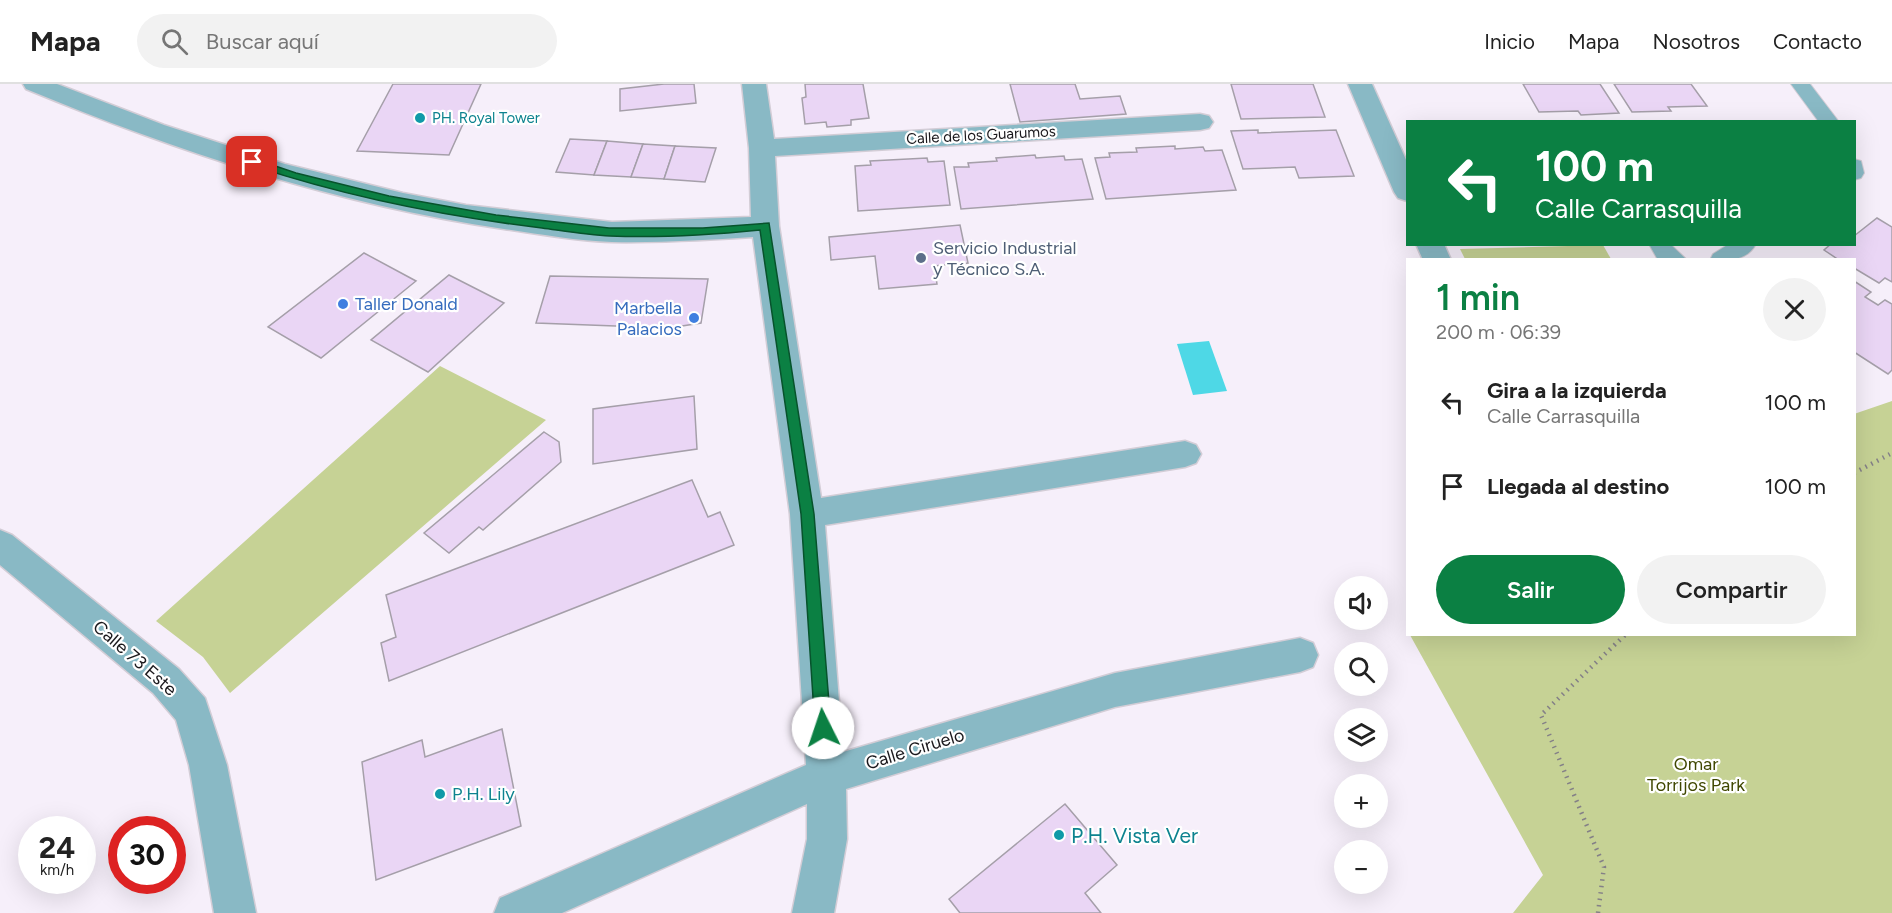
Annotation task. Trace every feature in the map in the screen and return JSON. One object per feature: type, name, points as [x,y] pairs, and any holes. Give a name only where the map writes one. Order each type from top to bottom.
[{"type":"street","points":[[35,84],[106,114],[293,176],[389,200],[496,219],[609,232],[703,232],[765,226]]},
{"type":"street","points":[[754,84],[762,148],[765,226],[807,514],[826,776],[827,839],[813,913]]},
{"type":"street","points":[[1360,84],[1406,190]]},
{"type":"street","name":"Calle de los Guarumos","points":[[762,148],[1200,122]]},
{"type":"street","points":[[807,514],[1185,454]]},
{"type":"street","name":"Calle 73 Este","points":[[0,545],[166,681],[192,711],[208,765],[235,913]]},
{"type":"street","name":"Calle Ciruelo","points":[[515,913],[826,776],[1115,690],[1299,655]]},
{"type":"lane","points":[[1800,84],[1828,120]]},
{"type":"lane","points":[[1660,246],[1666,255],[1672,258]]},
{"type":"lane","points":[[1724,258],[1743,246]]},
{"type":"path","points":[[1856,472],[1892,453]]},
{"type":"path","points":[[1598,913],[1604,867],[1541,715],[1624,636]]},
{"type":"green space","points":[[1604,246],[1610,258],[1464,258],[1460,249]]},
{"type":"green space","points":[[440,366],[546,420],[230,693],[203,657],[156,621]]},
{"type":"green space","name":"Omar Torrijos Park","points":[[1892,401],[1892,913],[1513,913],[1543,875],[1411,636],[1856,636],[1856,413]]},
{"type":"water","points":[[1209,341],[1227,391],[1193,395],[1177,344]]},
{"type":"building","name":"PH. Royal Tower","points":[[393,84],[481,84],[449,155],[357,151]]},
{"type":"building","points":[[664,84],[694,84],[696,103],[620,111],[620,89]]},
{"type":"building","points":[[805,84],[863,84],[869,118],[851,120],[851,125],[827,127],[826,122],[805,124],[802,98],[806,97]]},
{"type":"building","points":[[1010,84],[1075,84],[1080,99],[1120,96],[1126,114],[1020,122]]},
{"type":"building","points":[[1231,84],[1313,84],[1325,117],[1241,119]]},
{"type":"building","points":[[1523,84],[1600,84],[1619,113],[1581,115],[1578,111],[1539,112]]},
{"type":"building","points":[[1614,84],[1691,84],[1707,106],[1668,107],[1671,111],[1632,112]]},
{"type":"building","points":[[1258,130],[1258,133],[1336,130],[1354,176],[1299,178],[1295,167],[1243,169],[1231,131]]},
{"type":"building","points":[[570,139],[607,141],[594,175],[556,172]]},
{"type":"building","points":[[607,141],[643,144],[631,177],[594,175]]},
{"type":"building","points":[[643,144],[675,146],[664,179],[631,177]]},
{"type":"building","points":[[675,146],[716,148],[705,182],[664,179]]},
{"type":"building","points":[[1175,146],[1175,149],[1203,147],[1205,151],[1222,150],[1236,190],[1106,199],[1095,158],[1110,157],[1109,153],[1137,152],[1136,148]]},
{"type":"building","points":[[1035,155],[1036,158],[1064,156],[1065,160],[1082,159],[1093,199],[961,209],[954,167],[969,167],[968,163],[997,161],[996,158]]},
{"type":"building","points":[[927,158],[928,162],[944,161],[950,205],[858,211],[855,166],[871,165],[870,161]]},
{"type":"building","points":[[1877,218],[1892,227],[1892,282],[1885,278],[1879,283],[1856,269],[1856,258],[1836,258],[1824,250],[1829,246],[1856,246],[1856,234]]},
{"type":"building","name":"Servicio Industrial y Técnico S.A.","points":[[960,225],[968,263],[934,266],[937,284],[879,289],[875,256],[831,260],[829,237]]},
{"type":"building","name":"Taller Donald","points":[[364,253],[416,281],[321,358],[268,327]]},
{"type":"building","points":[[449,275],[504,303],[428,372],[371,340]]},
{"type":"building","points":[[550,276],[708,279],[701,323],[669,328],[536,323]]},
{"type":"building","points":[[1856,282],[1871,292],[1865,297],[1878,305],[1885,300],[1892,304],[1892,370],[1888,374],[1856,353]]},
{"type":"building","points":[[694,396],[697,449],[593,464],[593,409]]},
{"type":"building","points":[[544,432],[559,442],[561,462],[483,530],[479,527],[449,553],[424,533]]},
{"type":"building","points":[[692,480],[708,517],[720,512],[734,545],[389,681],[381,643],[396,637],[386,595]]},
{"type":"building","name":"P.H. Lily","points":[[502,729],[521,826],[376,880],[362,762],[422,740],[425,757]]},
{"type":"building","name":"P.H. Vista Ver","points":[[1065,804],[1117,865],[1085,893],[1101,913],[960,913],[949,899]]},
{"type":"place","name":"PH. Royal Tower","points":[[420,118]]},
{"type":"place","name":"Servicio Industrial y Técnico S.A.","points":[[921,258]]},
{"type":"place","name":"Taller Donald","points":[[343,304]]},
{"type":"place","name":"Marbella Palacios","points":[[694,318]]},
{"type":"place","name":"P.H. Lily","points":[[440,794]]},
{"type":"place","name":"P.H. Vista Ver","points":[[1059,835]]},
{"type":"route","points":[[252,162],[293,176],[389,200],[496,219],[609,232],[703,232],[765,226],[807,514],[823,728]]}]
